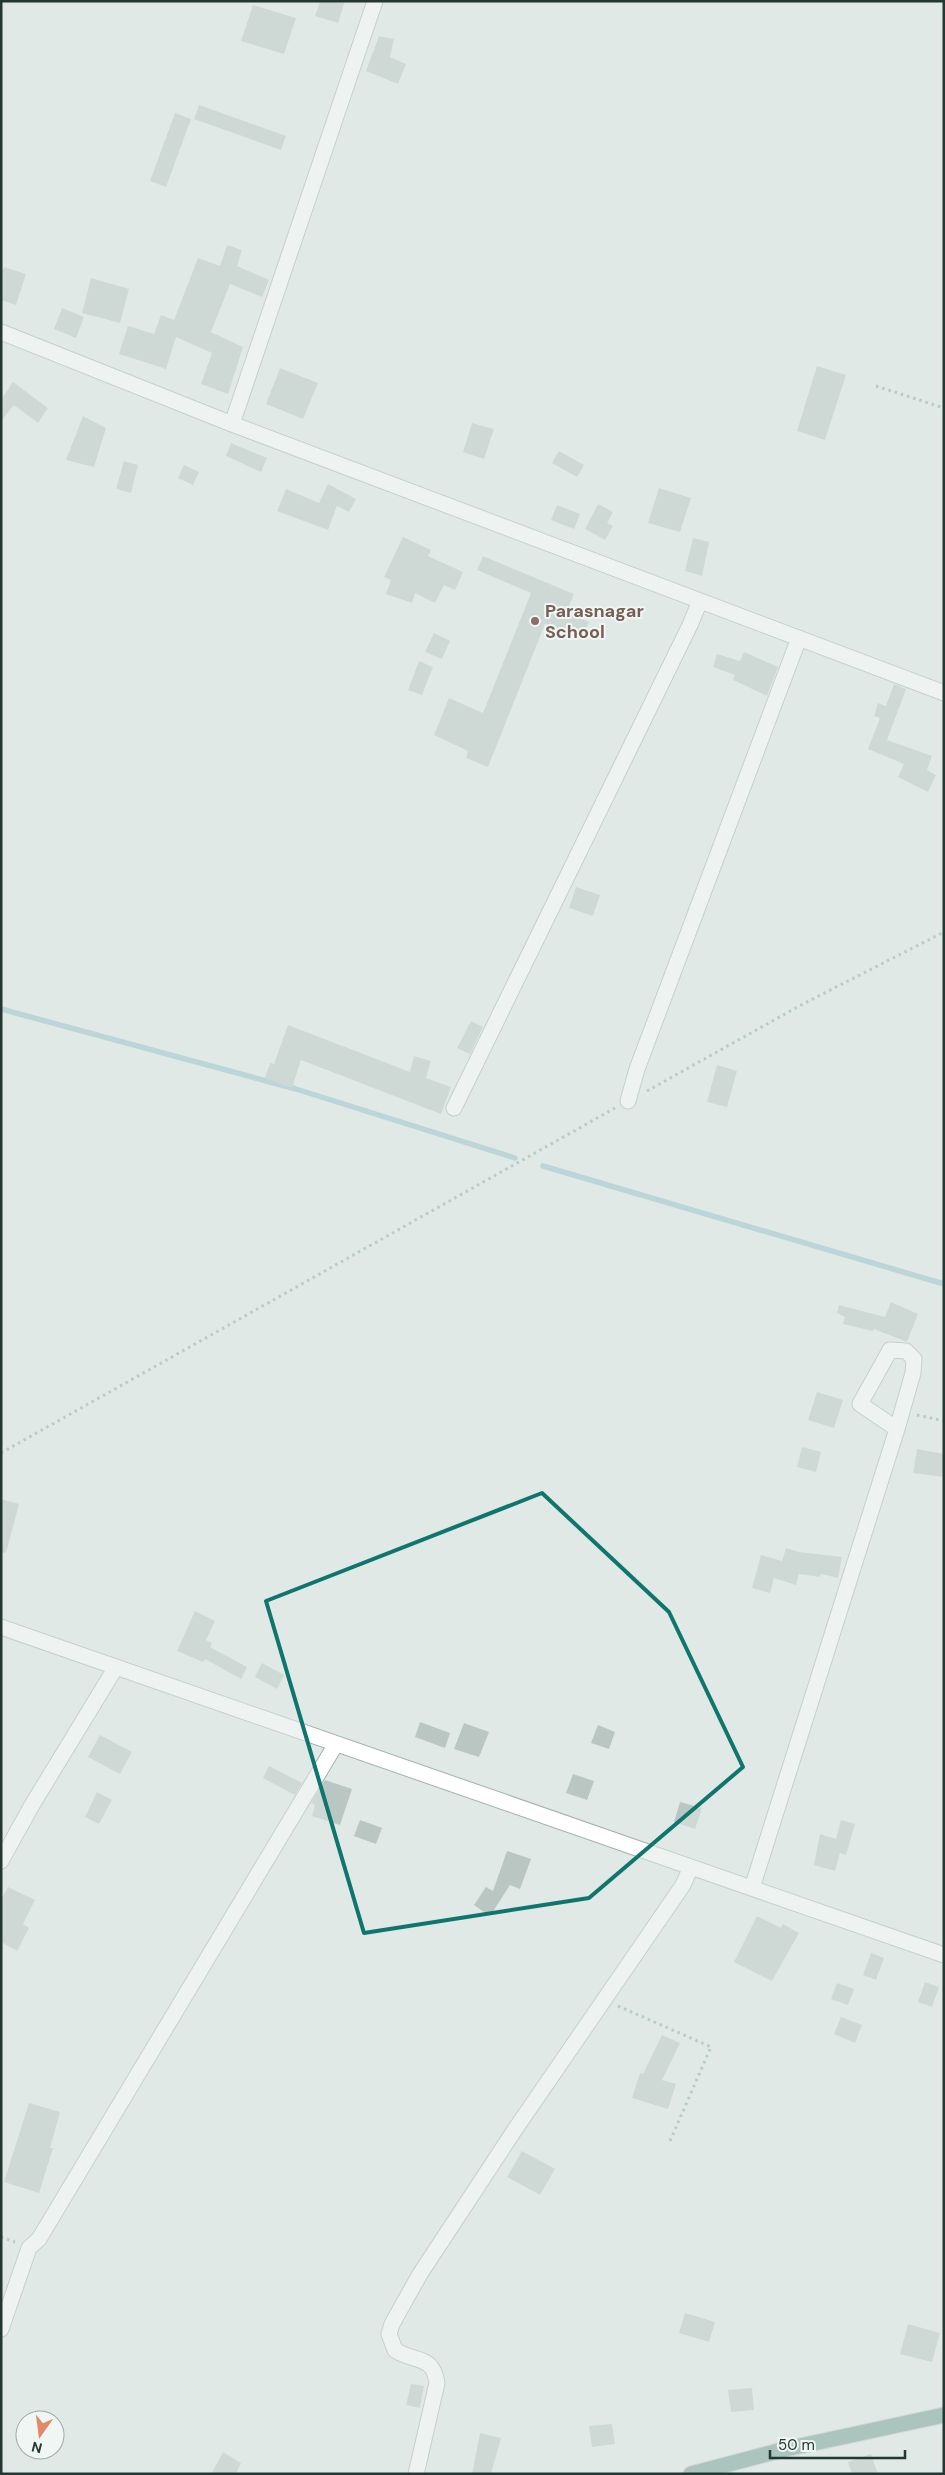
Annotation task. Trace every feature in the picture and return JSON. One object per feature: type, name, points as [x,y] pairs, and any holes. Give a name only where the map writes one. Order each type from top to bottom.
[{"type":"main road","points":[[691,2474],[786,2449],[944,2415]]},
{"type":"street","points":[[232,424],[375,1]]},
{"type":"street","points":[[1,332],[232,424],[944,693]]},
{"type":"street","points":[[454,1108],[690,626],[700,601]]},
{"type":"street","points":[[628,1101],[638,1069],[799,638]]},
{"type":"street","points":[[752,1888],[897,1429],[913,1372],[914,1359],[906,1351],[890,1350],[860,1404],[897,1429]]},
{"type":"street","points":[[1,1627],[944,1955]]},
{"type":"street","points":[[1,1861],[116,1667]]},
{"type":"street","points":[[1,2329],[29,2248],[39,2239],[336,1744]]},
{"type":"street","points":[[416,2474],[437,2378],[431,2365],[395,2350],[389,2334],[392,2324],[420,2274],[683,1885],[692,1867]]},
{"type":"path","points":[[876,386],[944,408]]},
{"type":"path","points":[[1,1453],[801,1005],[944,932]]},
{"type":"path","points":[[902,1412],[944,1421]]},
{"type":"path","points":[[604,2000],[711,2047],[670,2141]]},
{"type":"highlighted area","points":[[542,1493],[669,1612],[743,1767],[589,1898],[364,1933],[266,1601]]},
{"type":"building","points":[[320,1],[345,1],[338,23],[315,16]]},
{"type":"building","points":[[253,5],[296,18],[284,54],[241,41]]},
{"type":"building","points":[[379,36],[394,39],[390,57],[406,64],[398,84],[366,71]]},
{"type":"building","points":[[199,105],[286,136],[281,150],[194,119]]},
{"type":"building","points":[[175,113],[191,119],[166,187],[150,181]]},
{"type":"building","points":[[227,245],[242,250],[237,266],[269,280],[262,297],[230,284],[211,332],[243,347],[228,394],[201,384],[212,353],[176,337],[166,369],[119,354],[128,326],[154,334],[161,315],[174,320],[198,258],[220,266]]},
{"type":"building","points":[[4,267],[26,274],[16,305],[1,300],[1,274]]},
{"type":"building","points":[[91,278],[129,289],[120,323],[82,313]]},
{"type":"building","points":[[62,308],[84,317],[76,338],[54,329]]},
{"type":"building","points":[[817,366],[846,375],[825,440],[797,431]]},
{"type":"building","points":[[280,368],[318,383],[303,419],[266,404]]},
{"type":"building","points":[[13,382],[48,408],[38,423],[14,405],[1,421],[1,400]]},
{"type":"building","points":[[83,416],[106,428],[94,467],[66,460]]},
{"type":"building","points":[[472,423],[494,429],[484,459],[463,452]]},
{"type":"building","points":[[231,443],[267,458],[261,472],[226,456]]},
{"type":"building","points":[[559,451],[584,465],[577,477],[552,463]]},
{"type":"building","points":[[124,461],[138,465],[131,493],[116,489]]},
{"type":"building","points":[[184,465],[199,472],[193,485],[178,478]]},
{"type":"building","points":[[328,484],[356,499],[349,512],[337,506],[328,530],[277,511],[286,489],[319,503]]},
{"type":"building","points":[[659,488],[691,498],[680,532],[648,523]]},
{"type":"building","points":[[598,504],[613,512],[607,523],[613,526],[605,540],[585,529]]},
{"type":"building","points":[[557,505],[580,514],[574,529],[551,520]]},
{"type":"building","points":[[403,537],[431,550],[428,556],[463,572],[455,590],[444,585],[435,603],[415,593],[412,603],[386,594],[391,580],[384,577]]},
{"type":"building","points":[[693,538],[709,542],[702,576],[685,571]]},
{"type":"building","points":[[483,556],[574,594],[569,606],[580,611],[577,617],[589,622],[581,640],[545,624],[488,767],[466,758],[468,751],[434,735],[449,698],[483,713],[531,593],[477,570]]},
{"type":"building","points":[[434,633],[450,641],[442,659],[425,652]]},
{"type":"building","points":[[744,652],[778,667],[767,696],[733,680],[735,675],[713,667],[717,654],[740,661]]},
{"type":"building","points":[[419,661],[433,667],[422,695],[408,690]]},
{"type":"building","points":[[894,684],[906,689],[887,740],[932,756],[927,770],[936,775],[928,792],[898,777],[904,764],[868,749],[880,718],[874,716],[878,703],[886,706]]},
{"type":"building","points":[[576,887],[600,895],[593,916],[569,908]]},
{"type":"building","points":[[471,1021],[483,1027],[470,1054],[457,1048]]},
{"type":"building","points":[[288,1025],[410,1072],[414,1056],[431,1061],[426,1078],[451,1087],[441,1114],[301,1060],[292,1088],[265,1078],[270,1063],[274,1064]]},
{"type":"building","points":[[717,1065],[737,1071],[727,1107],[707,1102]]},
{"type":"building","points":[[891,1302],[918,1314],[907,1342],[874,1329],[873,1331],[843,1324],[845,1317],[837,1313],[839,1305],[885,1317]]},
{"type":"building","points":[[817,1392],[843,1400],[834,1428],[808,1420]]},
{"type":"building","points":[[802,1447],[821,1452],[816,1472],[797,1467]]},
{"type":"building","points":[[917,1449],[944,1454],[944,1477],[913,1473]]},
{"type":"building","points":[[1,1499],[19,1504],[6,1553],[1,1552]]},
{"type":"building","points":[[786,1548],[799,1552],[842,1557],[838,1578],[821,1574],[820,1577],[799,1574],[796,1585],[774,1578],[770,1593],[752,1588],[761,1555],[782,1561]]},
{"type":"building","points":[[195,1611],[215,1621],[206,1640],[212,1643],[210,1647],[247,1667],[241,1679],[205,1659],[203,1662],[177,1651]]},
{"type":"building","points":[[262,1663],[284,1675],[277,1689],[255,1677]]},
{"type":"building","points":[[420,1722],[450,1733],[445,1748],[415,1737]]},
{"type":"building","points":[[464,1723],[489,1732],[479,1757],[454,1749]]},
{"type":"building","points":[[598,1725],[615,1732],[609,1749],[591,1743]]},
{"type":"building","points":[[100,1735],[132,1752],[120,1774],[88,1757]]},
{"type":"building","points":[[269,1766],[302,1783],[295,1795],[263,1778]]},
{"type":"building","points":[[573,1774],[594,1781],[587,1800],[566,1793]]},
{"type":"building","points":[[325,1780],[352,1789],[340,1825],[312,1816],[315,1805],[311,1803]]},
{"type":"building","points":[[97,1792],[112,1800],[99,1824],[85,1817]]},
{"type":"building","points":[[680,1802],[702,1808],[695,1829],[674,1822]]},
{"type":"building","points":[[360,1820],[382,1828],[376,1844],[354,1836]]},
{"type":"building","points":[[841,1820],[855,1824],[846,1855],[840,1853],[835,1871],[814,1865],[820,1834],[836,1839]]},
{"type":"building","points":[[507,1851],[531,1859],[520,1889],[510,1885],[490,1916],[474,1905],[486,1887],[493,1891]]},
{"type":"building","points":[[8,1887],[35,1900],[23,1924],[29,1928],[17,1951],[1,1942],[1,1900]]},
{"type":"building","points":[[757,1916],[781,1928],[783,1924],[799,1933],[772,1981],[734,1962]]},
{"type":"building","points":[[871,1953],[884,1958],[876,1980],[863,1975]]},
{"type":"building","points":[[925,1982],[939,1987],[932,2007],[918,2002]]},
{"type":"building","points":[[837,1983],[854,1989],[848,2005],[831,1999]]},
{"type":"building","points":[[841,2017],[862,2025],[855,2043],[834,2034]]},
{"type":"building","points":[[662,2035],[680,2043],[662,2080],[676,2084],[668,2109],[632,2098],[640,2073],[643,2074]]},
{"type":"building","points":[[29,2103],[60,2112],[50,2148],[53,2148],[39,2193],[4,2182]]},
{"type":"building","points":[[522,2151],[555,2169],[540,2195],[507,2177]]},
{"type":"building","points":[[685,2313],[715,2322],[709,2342],[679,2333]]},
{"type":"building","points":[[908,2324],[940,2333],[932,2362],[900,2354]]},
{"type":"building","points":[[411,2384],[424,2386],[420,2408],[406,2405]]},
{"type":"building","points":[[752,2388],[754,2410],[731,2412],[728,2390]]},
{"type":"building","points":[[612,2424],[615,2444],[592,2447],[589,2426]]},
{"type":"building","points":[[480,2433],[501,2438],[491,2474],[472,2474]]},
{"type":"building","points":[[223,2452],[241,2463],[236,2474],[211,2474]]},
{"type":"building","points":[[871,2454],[878,2474],[852,2474],[848,2462]]},
{"type":"waterway","points":[[1,1009],[296,1089],[515,1158]]},
{"type":"waterway","points":[[543,1166],[944,1284]]},
{"type":"place","name":"Parasnagar School","points":[[535,621]]}]
